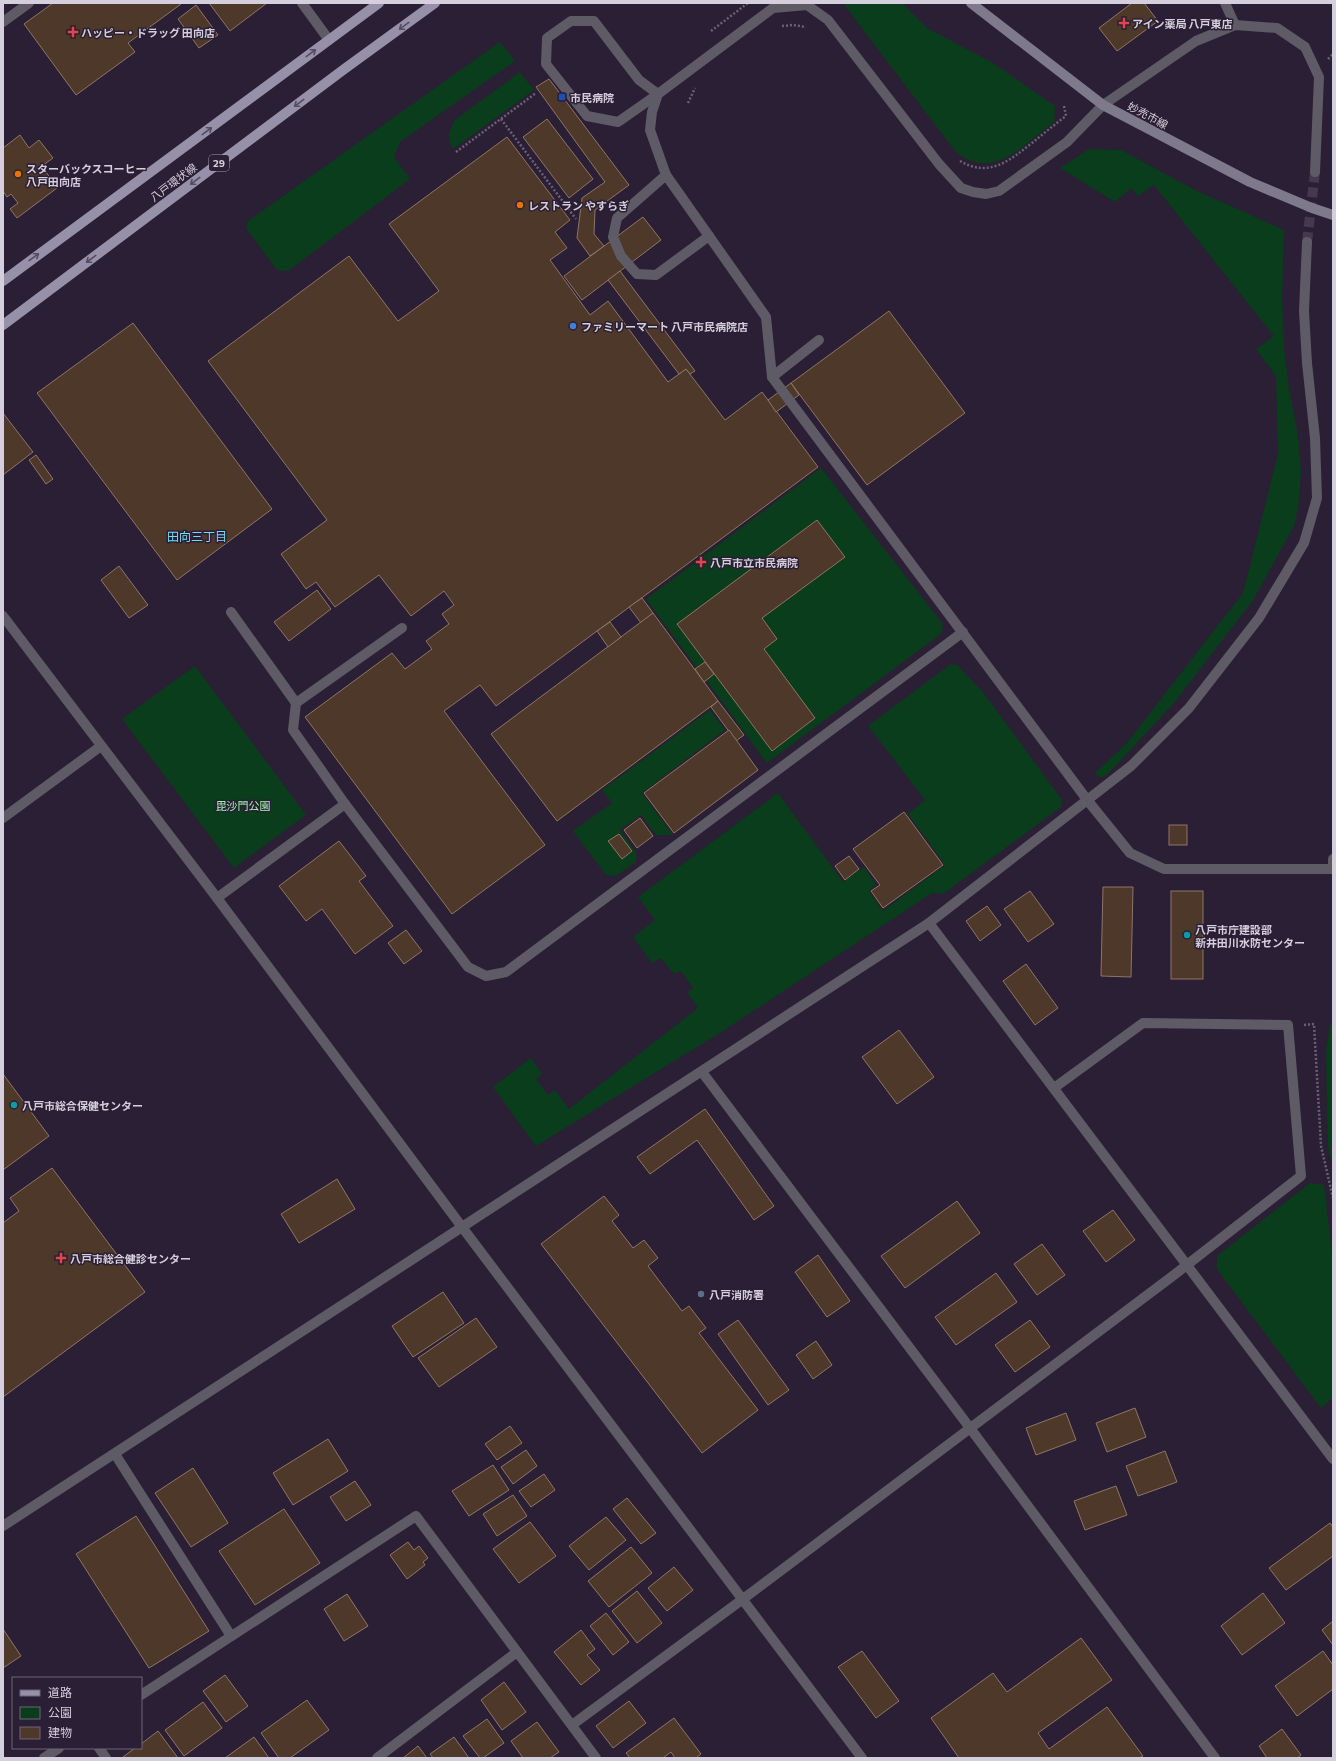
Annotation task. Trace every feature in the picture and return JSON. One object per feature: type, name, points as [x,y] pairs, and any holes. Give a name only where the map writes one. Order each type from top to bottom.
[{"type":"main road","name":"八戸環状線","points":[[3,280],[379,3]]},
{"type":"main road","name":"八戸環状線","points":[[3,325],[435,3]]},
{"type":"main road","name":"妙売市線","points":[[971,3],[1104,105],[1250,182],[1312,208],[1333,215]]},
{"type":"street","points":[[3,22],[29,3]]},
{"type":"street","points":[[302,3],[329,40]]},
{"type":"street","points":[[1225,3],[1235,25]]},
{"type":"street","points":[[658,94],[638,80],[594,21],[571,20],[547,38],[546,64],[587,116],[618,122],[658,94],[773,8],[807,5],[828,20],[939,164],[961,188],[986,194],[999,191],[1067,142],[1104,105],[1196,41],[1235,25],[1277,28],[1305,47],[1320,77],[1315,172]]},
{"type":"street","points":[[658,94],[652,112],[650,130],[666,175],[766,317],[772,377],[1088,801],[1130,853],[1164,869],[1333,869],[1333,859]]},
{"type":"street","points":[[666,175],[617,218],[613,237],[621,256],[637,274],[656,275],[709,236]]},
{"type":"street","points":[[3,1526],[929,923],[1088,801],[1131,766],[1189,708],[1259,618],[1304,543],[1317,498],[1315,438],[1307,363],[1304,312],[1307,242]]},
{"type":"street","points":[[772,377],[819,340]]},
{"type":"street","points":[[231,612],[296,703],[293,730],[345,804],[468,967],[486,976],[506,972],[963,632]]},
{"type":"street","points":[[3,616],[217,898],[462,1227],[862,1758]]},
{"type":"street","points":[[296,703],[402,628]]},
{"type":"street","points":[[3,818],[101,746]]},
{"type":"street","points":[[217,898],[345,804]]},
{"type":"street","points":[[929,923],[1333,1459]]},
{"type":"street","points":[[572,1725],[743,1599],[1187,1265],[1301,1176],[1288,1026],[1143,1023],[1054,1088]]},
{"type":"street","points":[[702,1072],[970,1428],[1215,1758]]},
{"type":"street","points":[[115,1454],[231,1636]]},
{"type":"street","points":[[142,1694],[416,1516],[596,1758]]},
{"type":"street","points":[[377,1758],[517,1652]]},
{"type":"street","points":[[44,1758],[58,1749]]},
{"type":"street","points":[[100,1749],[106,1758]]},
{"type":"path","points":[[710,31],[748,3]]},
{"type":"path","points":[[456,152],[536,93]]},
{"type":"path","points":[[956,158],[970,166],[981,168],[1003,164],[1066,116],[1064,106]]},
{"type":"path","points":[[501,119],[576,219]]},
{"type":"path","points":[[1288,1026],[1314,1024],[1321,1146],[1333,1198]]},
{"type":"green space","points":[[843,3],[902,3],[927,28],[993,63],[1055,106],[1054,122],[1019,150],[1007,157],[995,162],[982,163],[969,160],[955,151]]},
{"type":"green space","points":[[500,42],[515,61],[400,142],[394,157],[410,179],[288,271],[277,270],[246,228],[248,221]]},
{"type":"green space","points":[[520,72],[534,90],[453,149],[449,134],[455,120]]},
{"type":"green space","points":[[1089,149],[1121,150],[1195,190],[1284,230],[1282,302],[1284,348],[1289,389],[1297,429],[1301,470],[1299,502],[1295,524],[1254,599],[1175,702],[1109,773],[1101,778],[1095,773],[1126,744],[1243,593],[1278,454],[1276,376],[1256,349],[1274,336],[1154,185],[1138,196],[1131,188],[1115,202],[1060,168]]},
{"type":"green space","points":[[821,468],[943,624],[941,634],[767,763],[646,599]]},
{"type":"green space","points":[[951,664],[957,665],[983,692],[1062,800],[1061,807],[943,894],[932,893],[723,1031],[536,1146],[493,1087],[531,1058],[542,1074],[536,1079],[548,1095],[555,1090],[569,1109],[698,1008],[687,992],[693,988],[681,971],[674,974],[661,958],[652,963],[633,937],[655,920],[638,897],[778,793],[843,882],[864,867],[876,885],[869,891],[883,911],[945,865],[908,814],[925,800],[868,726]]},
{"type":"green space","name":"毘沙門公園","points":[[195,666],[306,815],[234,868],[122,719]]},
{"type":"green space","points":[[710,710],[725,730],[642,793],[673,835],[656,835],[641,815],[620,830],[636,852],[636,862],[616,876],[606,875],[573,831],[612,803],[602,790]]},
{"type":"green space","points":[[1333,1021],[1333,1168],[1328,1147],[1326,1050],[1330,1026]]},
{"type":"green space","points":[[1310,1183],[1324,1185],[1333,1261],[1333,1398],[1321,1408],[1217,1269],[1217,1256]]},
{"type":"building","points":[[53,3],[181,4],[128,43],[135,52],[76,95],[24,24]]},
{"type":"building","points":[[209,3],[267,3],[230,31]]},
{"type":"building","points":[[1132,3],[1144,3],[1158,21],[1117,51],[1099,28]]},
{"type":"building","points":[[196,5],[218,35],[199,48],[178,19]]},
{"type":"building","points":[[549,79],[629,185],[595,210],[594,234],[604,246],[590,256],[577,238],[582,198],[605,182],[536,87]]},
{"type":"building","points":[[547,119],[593,179],[569,198],[523,137]]},
{"type":"building","points":[[20,135],[29,148],[39,140],[53,158],[42,166],[57,188],[17,218],[10,209],[18,203],[11,194],[7,197],[3,191],[3,148]]},
{"type":"building","name":"八戸市立市民病院","points":[[507,137],[570,220],[555,232],[567,248],[550,260],[590,315],[608,301],[668,382],[686,369],[725,420],[762,392],[818,467],[496,706],[480,685],[444,711],[545,845],[452,914],[305,717],[392,653],[405,669],[432,649],[426,641],[449,624],[442,614],[454,605],[444,591],[411,616],[379,575],[335,607],[316,582],[306,589],[281,554],[327,520],[208,361],[349,256],[398,321],[439,291],[389,224]]},
{"type":"building","points":[[643,217],[661,240],[582,300],[564,276]]},
{"type":"building","points":[[620,271],[695,371],[690,374],[686,369],[679,374],[608,280]]},
{"type":"building","points":[[889,311],[965,413],[867,485],[791,383]]},
{"type":"building","points":[[133,323],[272,509],[177,580],[37,393]]},
{"type":"building","points":[[791,383],[799,395],[776,412],[768,400]]},
{"type":"building","points":[[3,413],[33,452],[3,475]]},
{"type":"building","points":[[36,455],[53,479],[46,484],[29,460]]},
{"type":"building","points":[[817,520],[845,557],[762,618],[777,639],[764,649],[815,718],[772,751],[677,624]]},
{"type":"building","points":[[119,566],[148,605],[129,618],[101,580]]},
{"type":"building","points":[[317,590],[331,609],[289,641],[274,622]]},
{"type":"building","points":[[642,598],[653,613],[641,623],[629,607]]},
{"type":"building","points":[[653,613],[718,701],[557,821],[491,734]]},
{"type":"building","points":[[610,622],[621,637],[608,647],[597,631]]},
{"type":"building","points":[[705,662],[714,674],[704,682],[695,669]]},
{"type":"building","points":[[718,701],[744,735],[736,741],[711,707]]},
{"type":"building","points":[[729,730],[758,770],[674,833],[644,793]]},
{"type":"building","points":[[904,812],[943,865],[883,908],[871,891],[880,885],[853,849]]},
{"type":"building","points":[[640,818],[653,836],[637,848],[624,830]]},
{"type":"building","points":[[1169,825],[1187,825],[1187,845],[1169,845]]},
{"type":"building","points":[[619,834],[632,851],[622,859],[608,841]]},
{"type":"building","points":[[339,841],[366,876],[359,881],[393,926],[355,954],[322,909],[306,921],[279,886]]},
{"type":"building","points":[[849,856],[859,869],[845,880],[835,866]]},
{"type":"building","points":[[1103,887],[1133,887],[1131,977],[1101,976]]},
{"type":"building","points":[[1030,891],[1054,924],[1028,942],[1004,909]]},
{"type":"building","name":"八戸市庁建設部 新井田川水防センター","points":[[1171,891],[1203,891],[1203,979],[1171,979]]},
{"type":"building","points":[[987,906],[1001,925],[980,941],[966,921]]},
{"type":"building","points":[[406,930],[422,951],[404,964],[388,943]]},
{"type":"building","points":[[1026,964],[1058,1008],[1035,1025],[1003,981]]},
{"type":"building","points":[[899,1030],[934,1077],[897,1104],[862,1057]]},
{"type":"building","name":"八戸市総合保健センター","points":[[3,1074],[49,1136],[3,1170]]},
{"type":"building","points":[[705,1109],[774,1206],[754,1220],[697,1140],[650,1174],[637,1157]]},
{"type":"building","name":"八戸市総合健診センター","points":[[52,1168],[145,1292],[3,1397],[3,1223],[19,1211],[10,1198]]},
{"type":"building","points":[[337,1179],[355,1209],[299,1243],[281,1214]]},
{"type":"building","points":[[604,1196],[619,1215],[612,1221],[633,1248],[644,1240],[658,1258],[648,1266],[682,1311],[689,1306],[706,1328],[699,1333],[758,1410],[702,1453],[541,1244]]},
{"type":"building","points":[[957,1201],[980,1233],[905,1288],[881,1256]]},
{"type":"building","points":[[1113,1210],[1135,1240],[1106,1262],[1083,1231]]},
{"type":"building","points":[[1042,1244],[1065,1275],[1037,1295],[1014,1264]]},
{"type":"building","points":[[818,1255],[850,1301],[827,1317],[795,1272]]},
{"type":"building","points":[[996,1273],[1017,1302],[956,1345],[935,1317]]},
{"type":"building","points":[[443,1292],[464,1323],[413,1357],[392,1326]]},
{"type":"building","points":[[476,1318],[497,1347],[439,1387],[418,1358]]},
{"type":"building","points":[[738,1320],[789,1390],[768,1405],[718,1334]]},
{"type":"building","points":[[1030,1320],[1050,1347],[1015,1372],[995,1345]]},
{"type":"building","points":[[816,1341],[832,1365],[813,1379],[796,1355]]},
{"type":"building","points":[[1135,1408],[1146,1437],[1107,1452],[1096,1423]]},
{"type":"building","points":[[1066,1413],[1076,1440],[1036,1455],[1026,1428]]},
{"type":"building","points":[[510,1426],[522,1443],[497,1460],[485,1444]]},
{"type":"building","points":[[328,1439],[348,1471],[293,1505],[273,1473]]},
{"type":"building","points":[[526,1450],[537,1466],[513,1484],[501,1467]]},
{"type":"building","points":[[1165,1451],[1177,1482],[1138,1496],[1126,1466]]},
{"type":"building","points":[[493,1465],[509,1490],[469,1516],[452,1491]]},
{"type":"building","points":[[193,1468],[228,1523],[191,1547],[155,1493]]},
{"type":"building","points":[[544,1474],[555,1490],[531,1507],[519,1491]]},
{"type":"building","points":[[355,1481],[371,1505],[346,1521],[330,1497]]},
{"type":"building","points":[[1116,1486],[1127,1515],[1085,1530],[1074,1501]]},
{"type":"building","points":[[513,1495],[527,1516],[497,1536],[483,1514]]},
{"type":"building","points":[[627,1498],[656,1533],[641,1544],[613,1509]]},
{"type":"building","points":[[284,1509],[320,1563],[255,1605],[219,1551]]},
{"type":"building","points":[[136,1516],[209,1631],[149,1668],[76,1554]]},
{"type":"building","points":[[606,1517],[626,1540],[589,1570],[569,1546]]},
{"type":"building","points":[[530,1522],[556,1556],[519,1583],[493,1549]]},
{"type":"building","points":[[1330,1523],[1333,1527],[1333,1556],[1286,1590],[1269,1568]]},
{"type":"building","points":[[408,1542],[414,1550],[419,1546],[428,1558],[423,1562],[425,1565],[407,1579],[390,1555]]},
{"type":"building","points":[[631,1547],[652,1573],[609,1607],[588,1581]]},
{"type":"building","points":[[674,1567],[693,1590],[667,1611],[648,1588]]},
{"type":"building","points":[[637,1591],[662,1623],[637,1643],[612,1611]]},
{"type":"building","points":[[1263,1593],[1285,1623],[1242,1655],[1221,1626]]},
{"type":"building","points":[[347,1594],[368,1626],[344,1641],[324,1609]]},
{"type":"building","points":[[606,1613],[629,1642],[613,1655],[590,1626]]},
{"type":"building","points":[[1333,1621],[1333,1645],[1322,1630]]},
{"type":"building","points":[[3,1629],[21,1656],[3,1668]]},
{"type":"building","points":[[581,1630],[595,1649],[587,1655],[600,1670],[581,1685],[554,1652]]},
{"type":"building","points":[[1081,1638],[1112,1680],[1038,1733],[1049,1749],[1107,1707],[1143,1756],[1139,1758],[959,1758],[931,1718],[993,1673],[1007,1692]]},
{"type":"building","points":[[862,1651],[899,1701],[876,1718],[838,1667]]},
{"type":"building","points":[[1323,1651],[1333,1665],[1333,1689],[1297,1716],[1275,1686]]},
{"type":"building","points":[[225,1675],[248,1706],[226,1722],[203,1691]]},
{"type":"building","points":[[504,1682],[526,1712],[502,1730],[481,1700]]},
{"type":"building","points":[[307,1700],[329,1730],[290,1758],[279,1758],[261,1733]]},
{"type":"building","points":[[629,1701],[646,1723],[613,1748],[596,1726]]},
{"type":"building","points":[[203,1702],[222,1728],[184,1756],[165,1730]]},
{"type":"building","points":[[674,1718],[701,1754],[696,1758],[675,1758],[671,1752],[663,1758],[630,1758],[626,1753]]},
{"type":"building","points":[[487,1719],[504,1743],[483,1758],[480,1758],[463,1736]]},
{"type":"building","points":[[537,1722],[559,1752],[550,1758],[523,1758],[511,1741]]},
{"type":"building","points":[[1282,1729],[1301,1755],[1297,1758],[1267,1758],[1259,1746]]},
{"type":"building","points":[[158,1731],[178,1758],[123,1757],[134,1749],[142,1749],[142,1743]]},
{"type":"building","points":[[254,1737],[269,1758],[225,1758]]},
{"type":"building","points":[[454,1737],[469,1758],[433,1758],[430,1754]]},
{"type":"building","points":[[418,1746],[427,1758],[403,1758]]},
{"type":"tunnel","points":[[1307,242],[1315,172]]},
{"type":"place","name":"アイン薬局 八戸東店","points":[[1124,23]]},
{"type":"place","name":"ハッピー・ドラッグ 田向店","points":[[73,32]]},
{"type":"place","name":"市民病院","points":[[562,97]]},
{"type":"place","name":"スターバックスコーヒー 八戸田向店","points":[[18,174]]},
{"type":"place","name":"レストラン やすらぎ","points":[[520,205]]},
{"type":"place","name":"ファミリーマート 八戸市民病院店","points":[[573,326]]},
{"type":"place","name":"八戸市立市民病院","points":[[701,562]]},
{"type":"place","name":"八戸市庁建設部 新井田川水防センター","points":[[1187,935]]},
{"type":"place","name":"八戸市総合保健センター","points":[[14,1105]]},
{"type":"place","name":"八戸市総合健診センター","points":[[61,1258]]},
{"type":"place","name":"八戸消防署","points":[[701,1294]]},
{"type":"district","name":"田向三丁目","points":[[197,536]]}]
